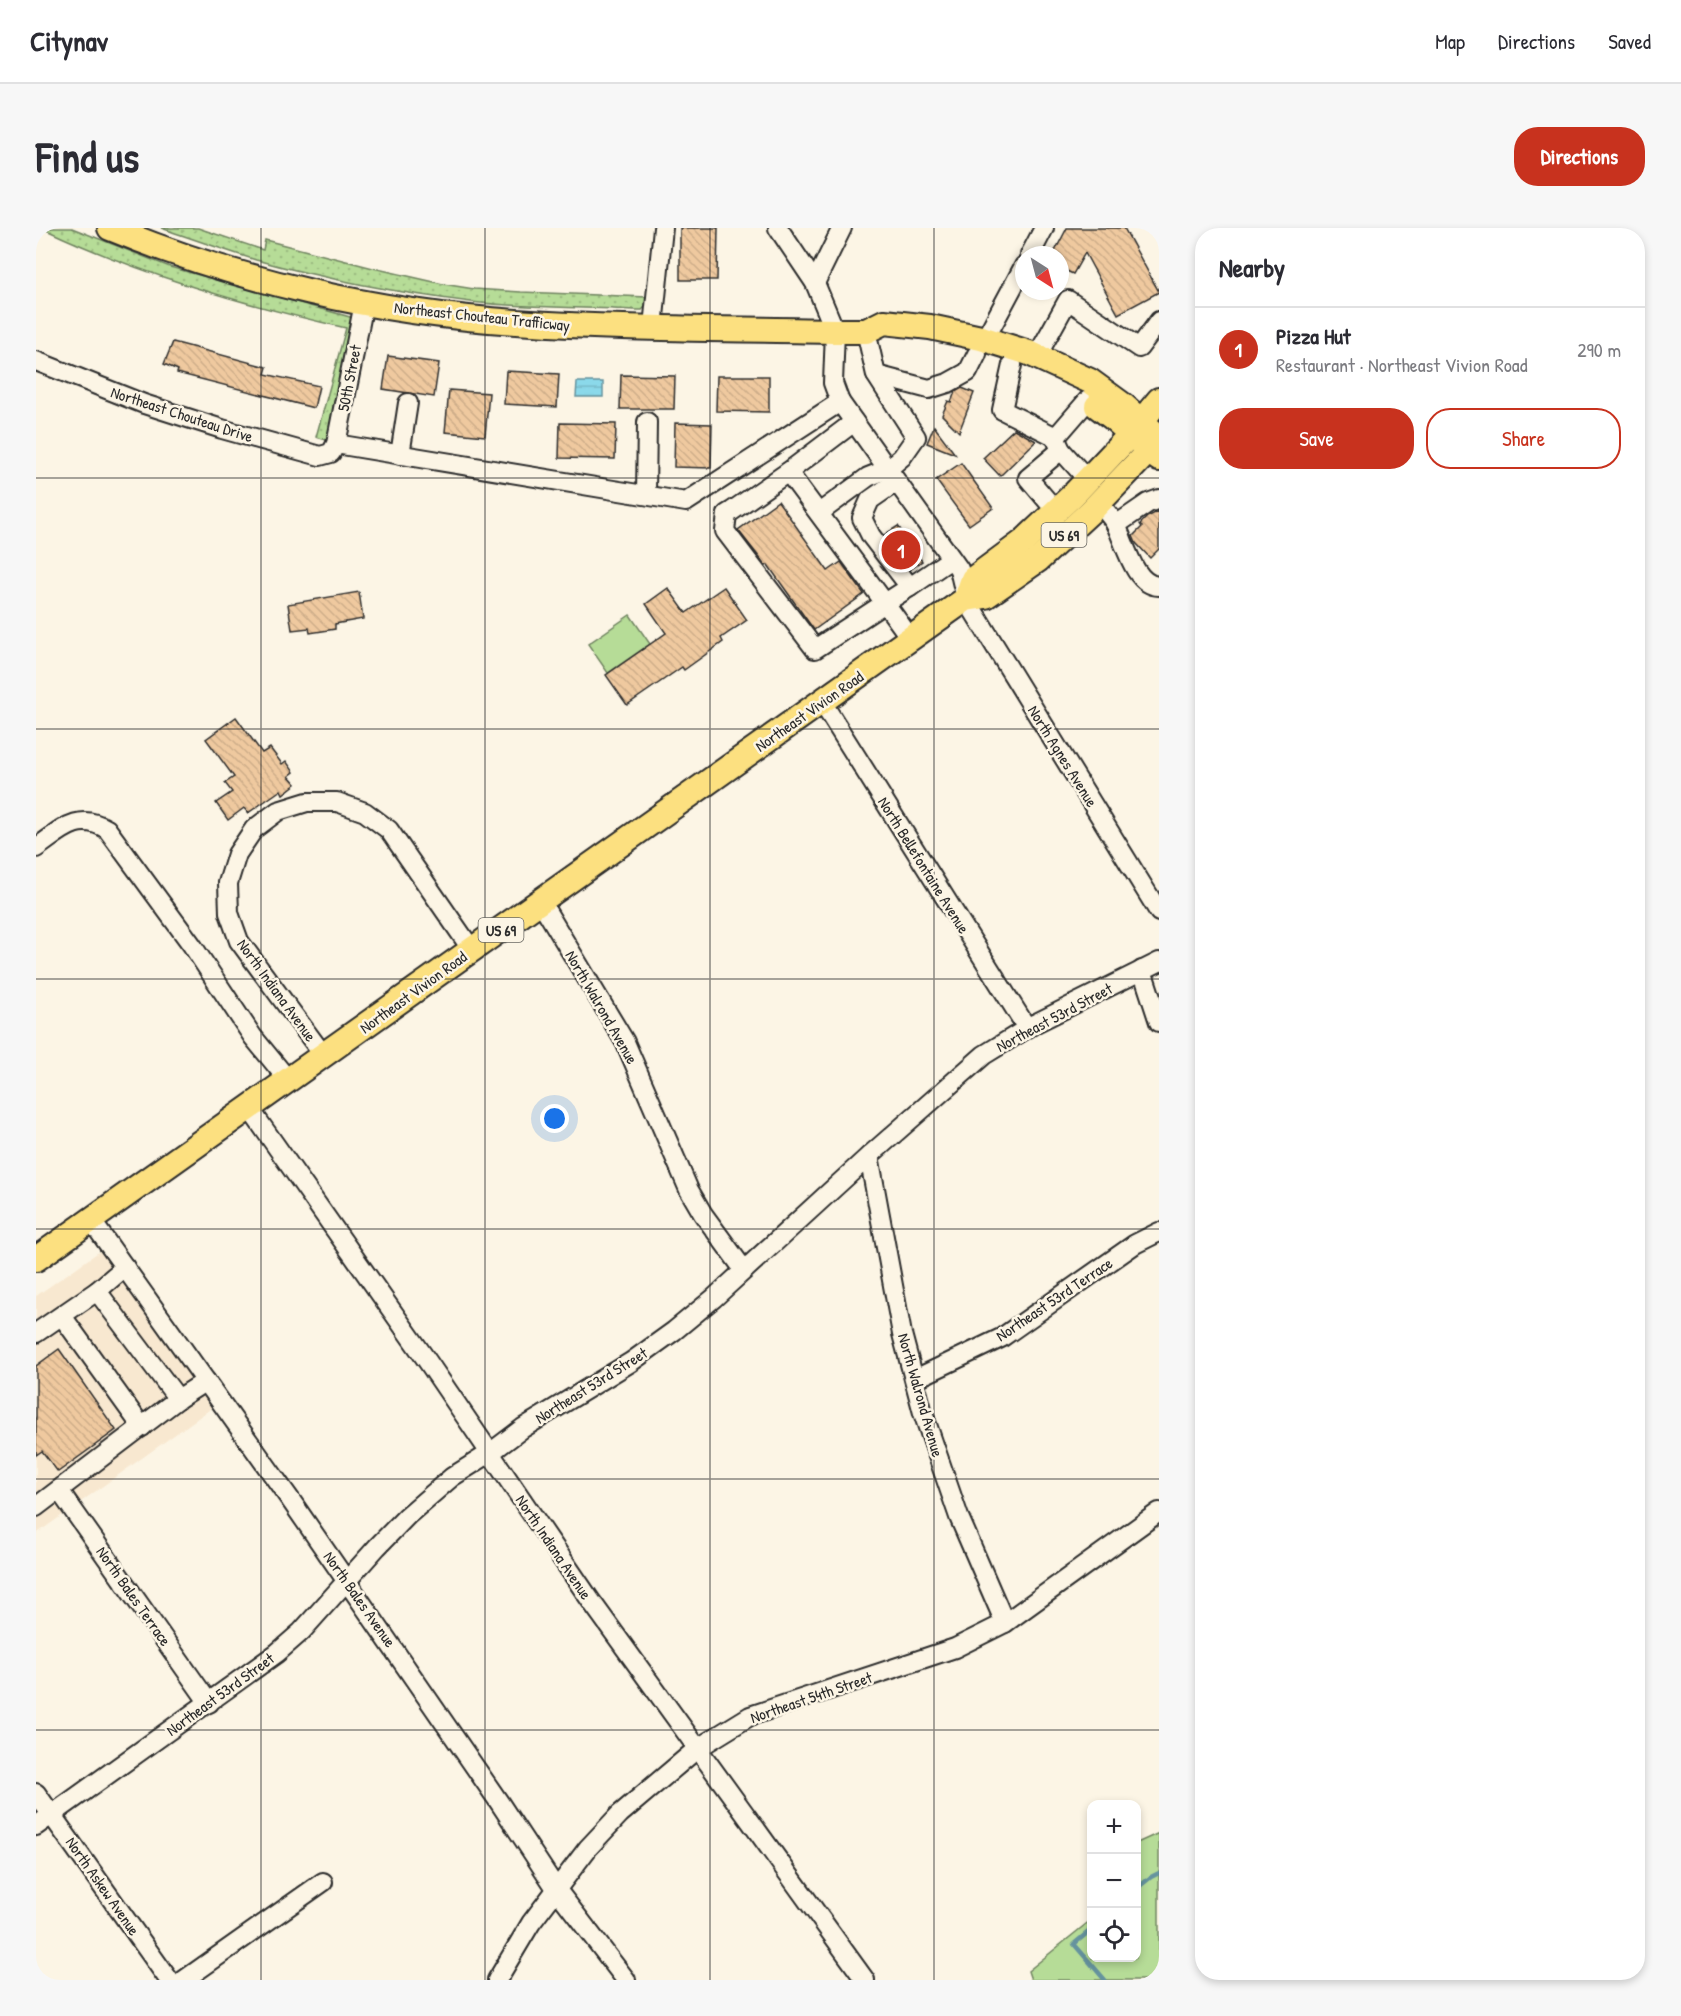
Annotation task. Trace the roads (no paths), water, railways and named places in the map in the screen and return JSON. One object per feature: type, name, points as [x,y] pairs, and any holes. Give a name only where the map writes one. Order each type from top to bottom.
[{"type":"main road","name":"Northeast Chouteau Trafficway","points":[[110,228],[242,274],[364,303],[426,312],[515,322],[653,327],[866,331],[884,322],[930,327],[981,347],[1012,365],[1051,380],[1088,400],[1150,441]]},
{"type":"main road","name":"Northeast Chouteau Trafficway","points":[[981,347],[1037,356],[1090,381],[1150,441]]},
{"type":"main road","name":"Northeast Vivion Road","points":[[36,1259],[966,599],[986,596],[1038,560],[1099,502],[1150,441],[1159,400]]},
{"type":"main road","name":"Northeast Vivion Road","points":[[966,599],[973,579],[1023,542],[1088,480],[1150,441]]},
{"type":"street","points":[[653,327],[663,228]]},
{"type":"street","points":[[778,228],[815,283],[835,331],[833,383],[840,402]]},
{"type":"street","points":[[815,283],[842,228]]},
{"type":"street","points":[[1035,246],[1044,228]]},
{"type":"street","points":[[876,375],[929,388],[948,383],[968,372],[1015,283]]},
{"type":"street","points":[[1037,356],[1068,300],[1139,348],[1159,321]]},
{"type":"street","name":"50th Street","points":[[333,448],[364,303]]},
{"type":"street","points":[[866,331],[876,375],[916,437],[892,476],[870,500],[862,518],[871,536],[910,587]]},
{"type":"street","name":"Northeast Chouteau Drive","points":[[36,361],[144,404],[222,429],[320,456],[333,448],[400,455],[686,502],[840,402]]},
{"type":"street","points":[[1012,365],[1002,410],[1058,444],[1088,480]]},
{"type":"street","points":[[1056,511],[1028,478],[1058,444],[1088,400]]},
{"type":"street","name":"North Agnes Avenue","points":[[840,402],[959,569],[966,599],[1159,912]]},
{"type":"street","points":[[400,455],[408,404]]},
{"type":"street","points":[[646,495],[647,422]]},
{"type":"street","points":[[854,422],[789,472],[727,514],[725,531],[815,649],[951,559]]},
{"type":"street","points":[[789,472],[911,639]]},
{"type":"street","points":[[819,513],[868,477],[892,476]]},
{"type":"street","points":[[1116,525],[1148,503],[1159,499]]},
{"type":"street","points":[[1099,502],[1116,525],[1127,555],[1136,569],[1148,583],[1159,586]]},
{"type":"street","name":"North Bellefontaine Avenue","points":[[822,702],[1027,1028]]},
{"type":"street","name":"North Indiana Avenue","points":[[324,1056],[239,941],[229,913],[228,882],[237,854],[254,829],[278,812],[307,802],[337,802],[365,812],[389,830],[472,950]]},
{"type":"street","points":[[36,848],[67,827],[84,820],[96,822],[107,829],[192,945],[254,1037],[289,1081]]},
{"type":"street","name":"North Walrond Avenue","points":[[541,902],[625,1042],[689,1190],[703,1214],[744,1270]]},
{"type":"street","name":"Northeast 53rd Street","points":[[36,1826],[277,1653],[293,1639],[408,1516],[452,1477],[523,1428],[631,1362],[665,1338],[714,1298],[869,1156],[984,1055],[1027,1028],[1159,962]]},
{"type":"street","points":[[1142,970],[1159,1022]]},
{"type":"street","name":"North Indiana Avenue","points":[[250,1109],[490,1452],[591,1601],[865,1980]]},
{"type":"street","name":"North Walrond Avenue","points":[[869,1156],[902,1334],[923,1413],[959,1517],[1005,1623]]},
{"type":"street","name":"North Bales Avenue","points":[[91,1220],[347,1581],[557,1890],[626,1980]]},
{"type":"street","name":"Northeast 53rd Terrace","points":[[915,1379],[1000,1338],[1135,1244],[1159,1232]]},
{"type":"street","points":[[36,1333],[97,1291],[125,1267]]},
{"type":"street","points":[[97,1291],[178,1399]]},
{"type":"street","points":[[62,1316],[142,1426]]},
{"type":"street","points":[[36,1507],[178,1399],[206,1381]]},
{"type":"street","name":"North Bales Terrace","points":[[59,1490],[209,1702]]},
{"type":"street","name":"Northeast 54th Street","points":[[497,1980],[531,1923],[588,1848],[620,1815],[698,1748],[750,1716],[956,1648],[1005,1623],[1159,1512]]},
{"type":"street","name":"North Askew Avenue","points":[[36,1792],[169,1980]]},
{"type":"street","points":[[184,1980],[323,1882]]},
{"type":"water","points":[[577,382],[603,382],[603,397],[576,397]]},
{"type":"waterway","points":[[1141,1885],[1159,1873]]},
{"type":"waterway","points":[[1087,1933],[1074,1944],[1087,1959]]},
{"type":"waterway","points":[[1090,1962],[1105,1980]]},
{"type":"place","name":"Pizza Hut","points":[[901,550]]}]
